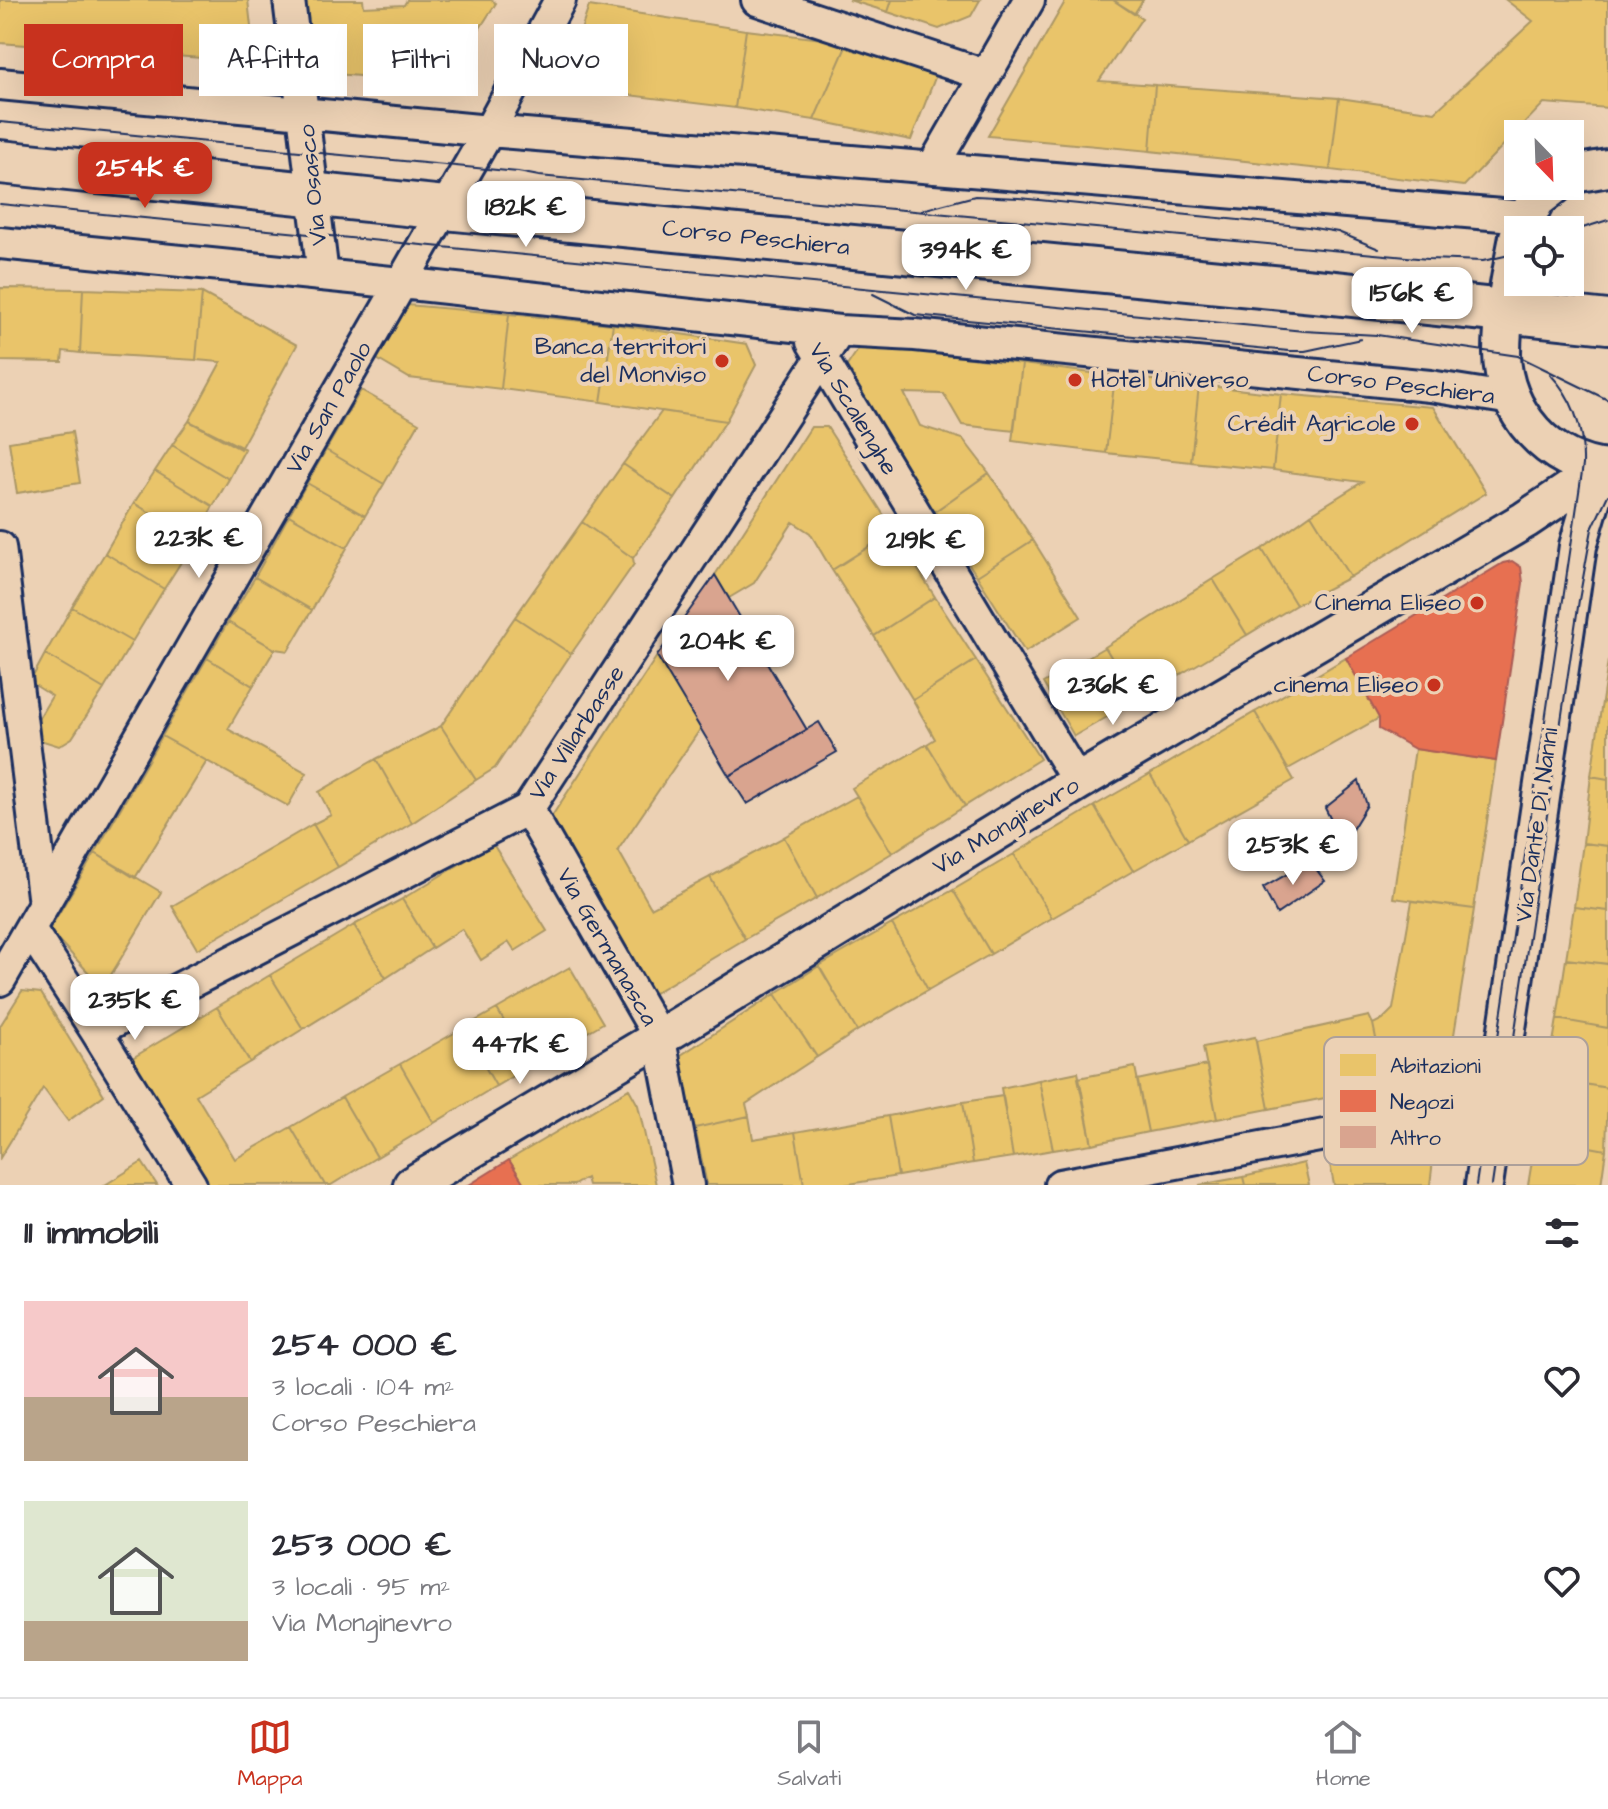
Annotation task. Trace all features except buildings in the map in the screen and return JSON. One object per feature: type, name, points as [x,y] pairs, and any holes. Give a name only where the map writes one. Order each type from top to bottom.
[{"type":"main road","name":"Corso Peschiera","points":[[0,162],[1608,322]]},
{"type":"street","name":"Via Osasco","points":[[289,0],[323,275]]},
{"type":"street","name":"Via San Paolo","points":[[0,980],[489,131],[560,0]]},
{"type":"street","points":[[757,0],[985,75]]},
{"type":"street","points":[[932,168],[1029,0]]},
{"type":"street","points":[[0,84],[489,131],[932,168],[1504,226]]},
{"type":"street","points":[[1584,172],[1608,168]]},
{"type":"street","points":[[0,243],[401,283]]},
{"type":"street","name":"Via Scalenghe","points":[[401,283],[800,325],[830,343],[1078,782]]},
{"type":"street","points":[[1510,296],[1502,353],[1512,399],[1542,441],[1573,461],[1605,469]]},
{"type":"street","name":"Corso Peschiera","points":[[830,343],[915,335],[1414,384],[1512,399]]},
{"type":"street","name":"Via Villarbasse","points":[[96,1031],[528,809],[830,343]]},
{"type":"street","name":"Via Monginevro","points":[[412,1185],[1078,782],[1525,520],[1605,469]]},
{"type":"street","name":"Via Dante Di Nanni","points":[[1506,1037],[1578,546],[1596,485],[1605,469]]},
{"type":"street","points":[[0,547],[37,917],[96,1031],[191,1185]]},
{"type":"street","name":"Via Germanasca","points":[[528,809],[659,1038],[688,1185]]},
{"type":"street","points":[[1060,1185],[1324,1135]]},
{"type":"street","name":"Via Dante Di Nanni","points":[[1484,1185],[1487,1165]]},
{"type":"tram line","points":[[0,122],[762,198],[1428,259],[1483,261],[1504,256]]},
{"type":"tram line","points":[[922,210],[975,196],[1019,198],[1308,227],[1338,232],[1379,249]]},
{"type":"tram line","points":[[0,204],[1304,331],[1377,335],[1518,356],[1608,400]]},
{"type":"tram line","points":[[1584,228],[1608,220]]},
{"type":"tram line","points":[[873,294],[915,315],[1289,351],[1305,351],[1361,339]]},
{"type":"tram line","points":[[1498,1037],[1583,465],[1582,440],[1576,416],[1566,394],[1550,374]]},
{"type":"tram line","points":[[1514,1037],[1579,600],[1592,529],[1608,495]]},
{"type":"tram line","points":[[1476,1185],[1479,1165]]},
{"type":"tram line","points":[[1492,1185],[1495,1165]]},
{"type":"place","name":"Banca territori del Monviso","points":[[722,361]]},
{"type":"place","name":"Hotel Universo","points":[[1075,380]]},
{"type":"place","name":"Crédit Agricole","points":[[1412,424]]},
{"type":"place","name":"Cinema Eliseo","points":[[1477,603]]},
{"type":"place","name":"cinema Eliseo","points":[[1434,685]]}]
